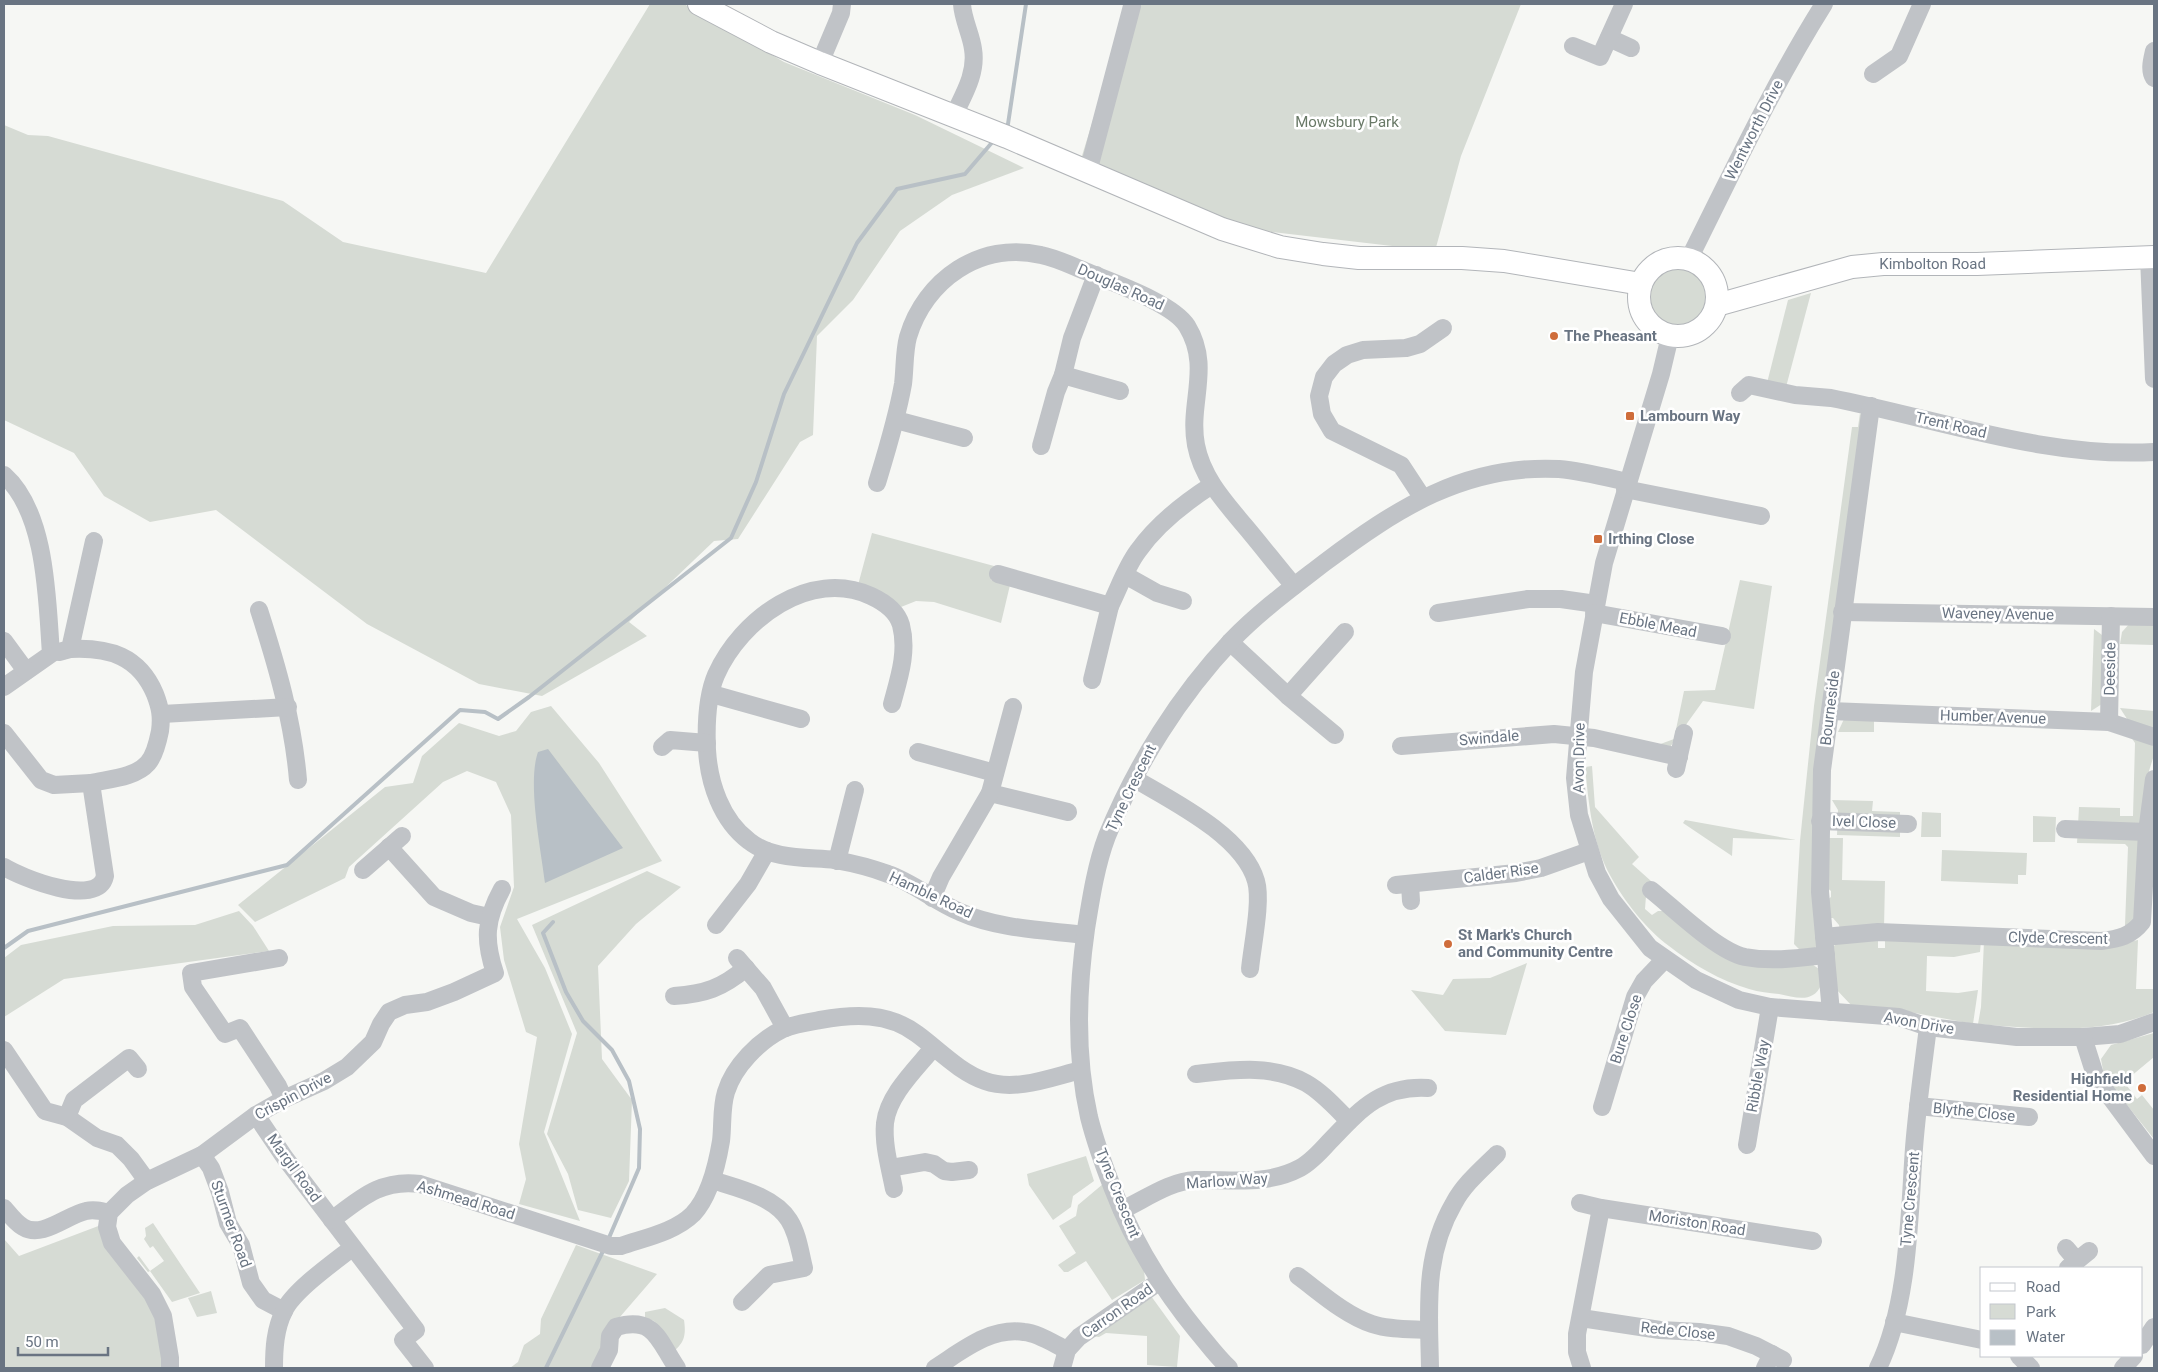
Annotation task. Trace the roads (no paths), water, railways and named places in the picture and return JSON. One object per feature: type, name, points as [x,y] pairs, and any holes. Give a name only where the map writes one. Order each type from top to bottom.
[{"type":"main road","points":[[699,4],[771,42],[820,63],[999,133],[1222,229],[1280,247],[1359,258],[1462,258],[1504,261],[1641,284]]},
{"type":"main road","points":[[1676,257],[1689,259],[1700,264],[1709,272],[1716,287],[1717,305],[1713,316],[1700,330],[1683,337],[1670,336],[1658,332],[1648,324],[1638,301],[1641,284],[1653,266],[1664,260],[1676,257]]},
{"type":"main road","name":"Kimbolton Road","points":[[1717,305],[1852,267],[1883,264],[1977,264],[2152,257]]},
{"type":"street","points":[[820,63],[841,13],[842,4]]},
{"type":"street","points":[[954,115],[971,79],[974,64],[974,49],[962,4]]},
{"type":"street","points":[[1573,46],[1600,57],[1624,4]]},
{"type":"street","name":"Wentworth Drive","points":[[1689,259],[1766,104],[1797,46],[1824,4]]},
{"type":"street","points":[[1873,74],[1904,60],[1922,4]]},
{"type":"street","points":[[1088,172],[1132,6]]},
{"type":"street","points":[[1609,38],[1630,48]]},
{"type":"street","points":[[2154,51],[2151,65],[2154,78]]},
{"type":"street","name":"Douglas Road","points":[[877,483],[896,420],[908,339],[917,314],[937,286],[958,268],[976,259],[998,253],[1020,252],[1053,258],[1170,309],[1186,324],[1197,344],[1200,363],[1195,425],[1196,444],[1200,461],[1212,485],[1294,586]]},
{"type":"street","points":[[2152,257],[2154,379]]},
{"type":"street","points":[[1041,446],[1056,392],[1063,375],[1072,338],[1096,276]]},
{"type":"street","points":[[1422,497],[1401,465],[1332,431],[1322,414],[1319,396],[1324,377],[1334,364],[1347,355],[1364,350],[1406,348],[1420,344],[1443,328]]},
{"type":"street","name":"Avon Drive","points":[[1670,336],[1661,374],[1604,563],[1584,672],[1575,778],[1579,815],[1597,873],[1611,899],[1636,933],[1650,948],[1696,980],[1739,1000],[1770,1007],[1899,1017],[1928,1027],[2017,1037],[2083,1037],[2120,1034],[2154,1022]]},
{"type":"street","points":[[1063,375],[1120,391]]},
{"type":"street","name":"Trent Road","points":[[1745,384],[1795,395],[1831,398],[1871,406],[2042,446],[2086,452],[2154,452]]},
{"type":"street","name":"Bourneside","points":[[1831,1012],[1820,892],[1822,770],[1871,406]]},
{"type":"street","points":[[896,420],[964,438]]},
{"type":"street","name":"Tyne Crescent","points":[[1229,1368],[1182,1313],[1141,1249],[1122,1210],[1089,1118],[1081,1070],[1078,1024],[1079,995],[1091,896],[1106,839],[1155,739],[1230,642],[1294,586],[1350,544],[1422,497],[1460,482],[1506,472],[1558,469],[1588,473],[1626,485]]},
{"type":"street","points":[[4,475],[11,482],[31,514],[41,552],[51,654]]},
{"type":"street","points":[[1092,680],[1110,606],[1137,552],[1155,530],[1188,501],[1212,485]]},
{"type":"street","points":[[1626,485],[1760,516]]},
{"type":"street","points":[[70,650],[94,541]]},
{"type":"street","points":[[998,574],[1110,606]]},
{"type":"street","points":[[1125,575],[1156,593],[1184,601]]},
{"type":"street","name":"Hamble Road","points":[[892,704],[903,658],[904,641],[900,623],[891,609],[877,599],[851,589],[814,590],[779,604],[759,618],[740,638],[727,656],[716,676],[712,694],[707,743],[708,764],[713,787],[733,825],[749,841],[766,851],[786,856],[837,861],[890,874],[961,913],[992,922],[1085,935]]},
{"type":"street","points":[[1438,613],[1528,600],[1561,599],[1595,608]]},
{"type":"street","name":"Ebble Mead","points":[[1595,608],[1722,636]]},
{"type":"street","points":[[259,610],[288,707],[295,743],[298,780]]},
{"type":"street","name":"Waveney Avenue","points":[[1842,612],[2154,617]]},
{"type":"street","name":"Deeside","points":[[2109,722],[2111,616]]},
{"type":"street","points":[[1288,696],[1336,652],[1344,632]]},
{"type":"street","points":[[4,641],[26,671]]},
{"type":"street","points":[[1230,642],[1288,696],[1335,734]]},
{"type":"street","points":[[4,687],[51,654],[70,650],[90,649],[107,652],[128,659],[138,665],[151,685],[162,714],[154,752],[148,763],[126,776],[90,783],[54,785],[41,780],[4,733]]},
{"type":"street","points":[[712,694],[801,719]]},
{"type":"street","points":[[162,714],[288,707]]},
{"type":"street","points":[[932,898],[990,793],[1013,708]]},
{"type":"street","name":"Humber Avenue","points":[[1830,711],[2109,722],[2154,736]]},
{"type":"street","name":"Swindale","points":[[1401,746],[1554,734],[1578,736],[1678,763],[1684,733]]},
{"type":"street","points":[[668,738],[707,743]]},
{"type":"street","points":[[918,752],[995,773]]},
{"type":"street","points":[[1135,779],[1228,838],[1245,860],[1256,881],[1258,898],[1250,969]]},
{"type":"street","name":"Clyde Crescent","points":[[1824,937],[1878,932],[2101,941],[2119,939],[2134,931],[2142,922],[2147,832],[2154,779]]},
{"type":"street","points":[[4,867],[19,876],[44,885],[86,890],[100,885],[105,876],[90,783]]},
{"type":"street","points":[[837,861],[855,790]]},
{"type":"street","points":[[990,793],[1068,812]]},
{"type":"street","name":"Ivel Close","points":[[1820,821],[1908,824]]},
{"type":"street","points":[[2066,829],[2147,832]]},
{"type":"street","points":[[363,870],[396,842],[434,897],[471,913],[490,917]]},
{"type":"street","points":[[716,925],[748,884],[766,851]]},
{"type":"street","name":"Calder Rise","points":[[1406,890],[1542,868],[1589,851]]},
{"type":"street","name":"Crispin Drive","points":[[109,1212],[127,1195],[147,1181],[202,1155],[256,1115],[347,1067],[373,1042],[389,1012],[405,1005],[427,1002],[454,992],[494,973],[486,935],[490,917],[502,889]]},
{"type":"street","points":[[1651,890],[1723,948],[1743,956],[1771,960],[1826,955]]},
{"type":"street","points":[[279,958],[191,973],[193,987],[225,1034],[240,1028],[278,1086],[284,1099]]},
{"type":"street","name":"Bure Close","points":[[1602,1107],[1635,997],[1644,981],[1665,959]]},
{"type":"street","points":[[674,996],[713,990],[731,980],[742,963],[763,988],[785,1028]]},
{"type":"street","name":"Ribble Way","points":[[1747,1146],[1770,1007]]},
{"type":"street","name":"Ashmead Road","points":[[332,1220],[363,1197],[377,1190],[402,1182],[420,1184],[606,1244],[621,1246],[680,1225],[694,1213],[704,1199],[712,1180],[721,1141],[726,1091],[738,1068],[768,1038],[785,1028],[805,1022],[852,1015],[875,1016],[896,1022],[917,1033],[933,1048],[967,1073],[986,1082],[1024,1084],[1081,1070]]},
{"type":"street","name":"Tyne Crescent","points":[[1878,1368],[1894,1322],[1903,1272],[1918,1106],[1928,1027]]},
{"type":"street","points":[[2083,1037],[2096,1078],[2154,1156]]},
{"type":"street","points":[[5,1042],[45,1111],[67,1117],[97,1138],[117,1145],[131,1159],[147,1181]]},
{"type":"street","points":[[894,1189],[886,1144],[885,1123],[889,1108],[933,1048]]},
{"type":"street","points":[[67,1117],[74,1100],[129,1058],[138,1069]]},
{"type":"street","points":[[1196,1074],[1242,1069],[1276,1072],[1306,1083],[1350,1121]]},
{"type":"street","name":"Marlow Way","points":[[1122,1210],[1172,1186],[1194,1180],[1254,1181],[1278,1176],[1301,1167],[1321,1150],[1362,1108],[1378,1097],[1398,1097],[1413,1087],[1428,1088]]},
{"type":"street","name":"Blythe Close","points":[[1918,1106],[2029,1117]]},
{"type":"street","name":"Margil Road","points":[[256,1115],[284,1158],[332,1220]]},
{"type":"street","points":[[1430,1368],[1428,1292],[1432,1260],[1441,1229],[1454,1202],[1482,1178],[1497,1154]]},
{"type":"street","name":"Sturmer Road","points":[[202,1155],[211,1168],[220,1192],[228,1223],[241,1245],[251,1283],[263,1300],[284,1311]]},
{"type":"street","points":[[890,1168],[924,1162],[952,1172],[968,1170]]},
{"type":"street","points":[[712,1180],[738,1188],[776,1206],[789,1220],[800,1248],[804,1268],[769,1276],[742,1302]]},
{"type":"street","name":"Moriston Road","points":[[1580,1203],[1601,1208],[1793,1231],[1813,1242]]},
{"type":"street","points":[[4,1208],[25,1228],[33,1230],[48,1227],[85,1211],[109,1212],[107,1227],[112,1243],[152,1294],[164,1316],[170,1368]]},
{"type":"street","points":[[1582,1368],[1577,1352],[1581,1318],[1601,1208]]},
{"type":"street","points":[[332,1220],[416,1330],[403,1340],[425,1368]]},
{"type":"street","points":[[274,1368],[276,1335],[284,1311],[299,1292],[352,1248]]},
{"type":"street","points":[[1298,1276],[1356,1318],[1374,1325],[1429,1330]]},
{"type":"street","name":"Carron Road","points":[[1062,1368],[1067,1350],[1079,1336],[1160,1281]]},
{"type":"street","name":"Rede Close","points":[[1581,1318],[1660,1330],[1728,1336],[1756,1346],[1773,1361]]},
{"type":"street","points":[[1894,1322],[1980,1340]]},
{"type":"street","points":[[600,1368],[609,1350],[610,1336],[616,1327],[627,1324],[644,1324],[652,1330],[677,1368]]},
{"type":"street","points":[[2143,1344],[2153,1330]]},
{"type":"street","points":[[935,1368],[983,1338],[998,1333],[1024,1332],[1067,1350]]},
{"type":"street","points":[[2020,1357],[2032,1368]]},
{"type":"street","points":[[2123,1368],[2133,1357]]},
{"type":"water","points":[[548,749],[623,848],[545,883],[534,798],[534,781],[538,752]]},
{"type":"waterway","points":[[1005,128],[1008,124],[1026,4]]},
{"type":"waterway","points":[[4,948],[28,931],[287,865],[460,710],[485,712],[498,719],[529,697],[731,538],[756,482],[784,394],[857,243],[897,189],[965,174],[995,139]]},
{"type":"waterway","points":[[553,922],[543,933],[566,992],[583,1021],[612,1050],[629,1081],[640,1129],[639,1168],[608,1240]]},
{"type":"waterway","points":[[546,1368],[604,1249]]},
{"type":"place","name":"The Pheasant","points":[[1554,336]]},
{"type":"place","name":"Lambourn Way","points":[[1630,416]]},
{"type":"place","name":"Irthing Close","points":[[1598,539]]},
{"type":"place","name":"St Mark's Church and Community Centre","points":[[1448,944]]},
{"type":"place","name":"Highfield Residential Home","points":[[2142,1088]]},
{"type":"park label","name":"Mowsbury Park","points":[[1347,122]]}]
